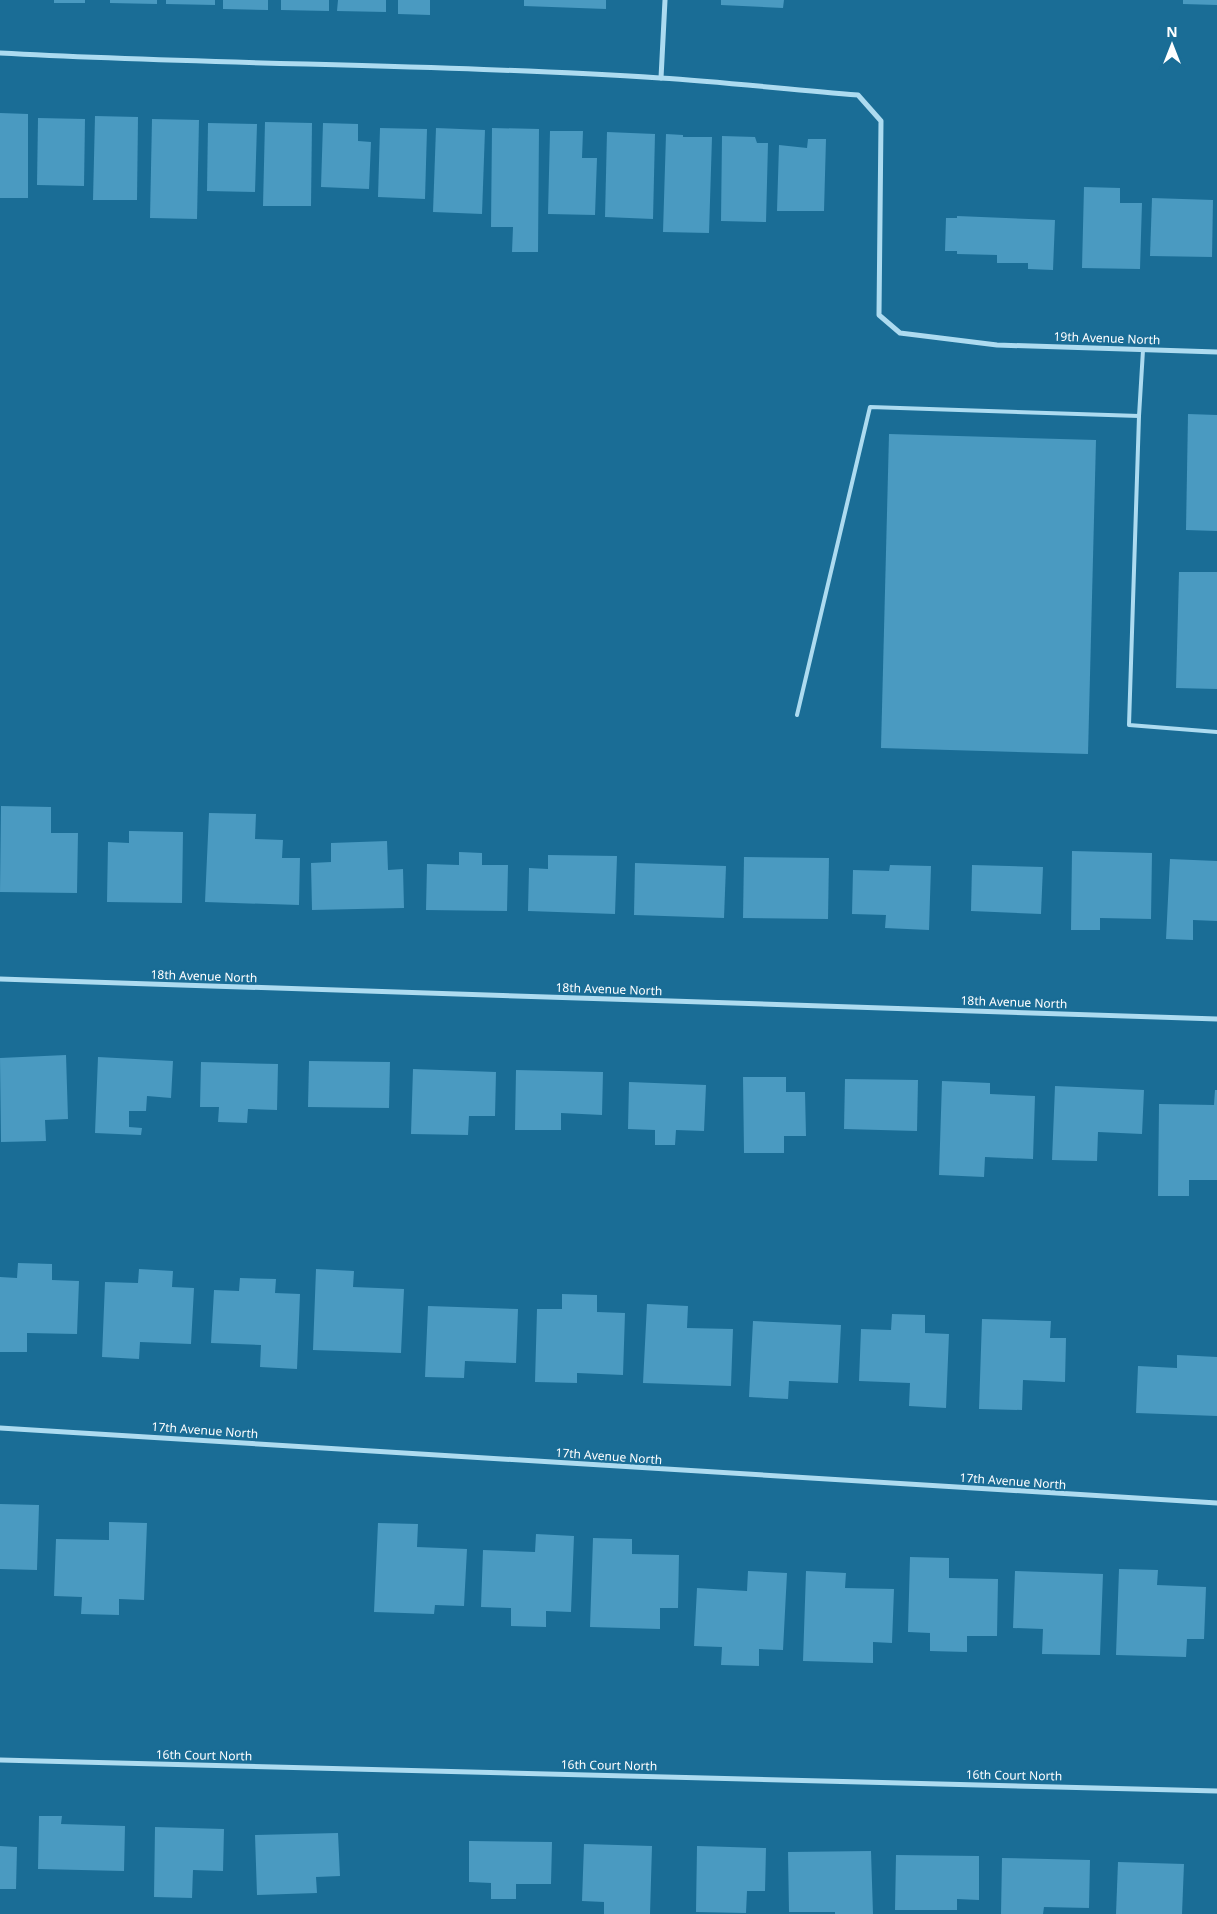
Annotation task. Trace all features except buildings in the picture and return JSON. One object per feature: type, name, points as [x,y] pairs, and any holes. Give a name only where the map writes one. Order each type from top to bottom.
[{"type":"street","points":[[661,78],[664,0]]},
{"type":"street","name":"19th Avenue North","points":[[0,53],[90,58],[661,78],[858,95],[881,121],[879,315],[900,333],[997,345],[1217,352]]},
{"type":"street","name":"18th Avenue North","points":[[0,979],[1217,1019]]},
{"type":"street","name":"17th Avenue North","points":[[0,1428],[1217,1504]]},
{"type":"street","name":"16th Court North","points":[[0,1760],[1217,1791]]},
{"type":"lane","points":[[1143,350],[1139,416],[1129,724],[1217,732]]},
{"type":"lane","points":[[797,715],[870,406],[1139,416]]}]
